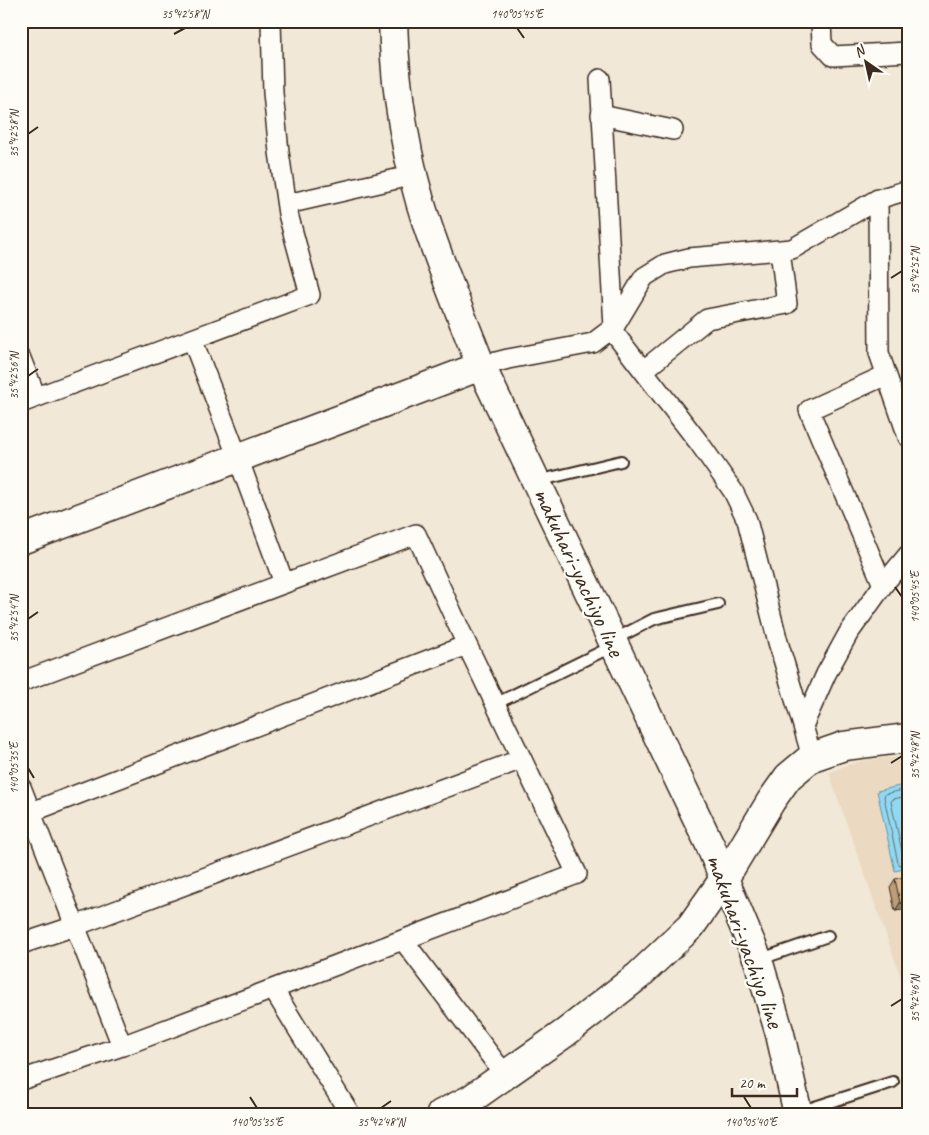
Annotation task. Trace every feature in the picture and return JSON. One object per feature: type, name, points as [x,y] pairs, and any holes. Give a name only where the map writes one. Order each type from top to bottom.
[{"type":"main road","name":"makuhari-yachiyo line","points":[[393,21],[394,54],[399,98],[410,160],[428,226],[453,297],[481,366],[710,845],[758,960],[780,1034],[798,1113]]},
{"type":"main road","points":[[21,540],[481,366]]},
{"type":"main road","points":[[440,1114],[471,1099],[565,1033],[638,976],[691,926],[724,879],[770,801],[788,777],[812,757],[844,746],[908,738]]},
{"type":"street","points":[[21,358],[29,400],[310,295],[288,214],[279,152],[273,93],[271,21]]},
{"type":"street","points":[[821,21],[822,44],[833,56],[908,52]]},
{"type":"street","points":[[600,79],[612,328],[700,444],[733,491],[747,520],[778,642],[812,757]]},
{"type":"street","points":[[601,115],[673,130]]},
{"type":"street","points":[[287,204],[414,175]]},
{"type":"street","points":[[481,366],[593,343],[612,328],[644,277],[665,264],[689,258],[792,249],[878,199],[908,190]]},
{"type":"street","points":[[878,199],[879,353],[908,437]]},
{"type":"street","points":[[644,370],[707,319],[787,304],[780,251]]},
{"type":"street","points":[[192,339],[284,583]]},
{"type":"street","points":[[883,585],[809,410],[886,375]]},
{"type":"street","points":[[21,682],[416,534],[577,874],[122,1046],[21,1080]]},
{"type":"street","points":[[804,726],[826,674],[848,634],[883,585],[908,555]]},
{"type":"street","points":[[26,814],[467,645]]},
{"type":"street","points":[[21,944],[75,926],[522,759]]},
{"type":"street","points":[[21,787],[26,814],[75,926],[122,1046]]},
{"type":"street","points":[[403,940],[505,1075]]},
{"type":"street","points":[[273,989],[350,1114]]},
{"type":"lane","points":[[536,481],[622,461]]},
{"type":"lane","points":[[495,704],[613,643],[654,619],[718,604]]},
{"type":"lane","points":[[758,960],[828,936]]},
{"type":"lane","points":[[798,1113],[893,1082]]},
{"type":"shaded area","points":[[908,757],[908,1028],[905,1021],[906,992],[829,773],[844,766],[870,759]]},
{"type":"water","points":[[908,784],[908,868],[895,871],[877,791]]},
{"type":"building","points":[[908,876],[908,902],[900,903],[895,879]]}]
